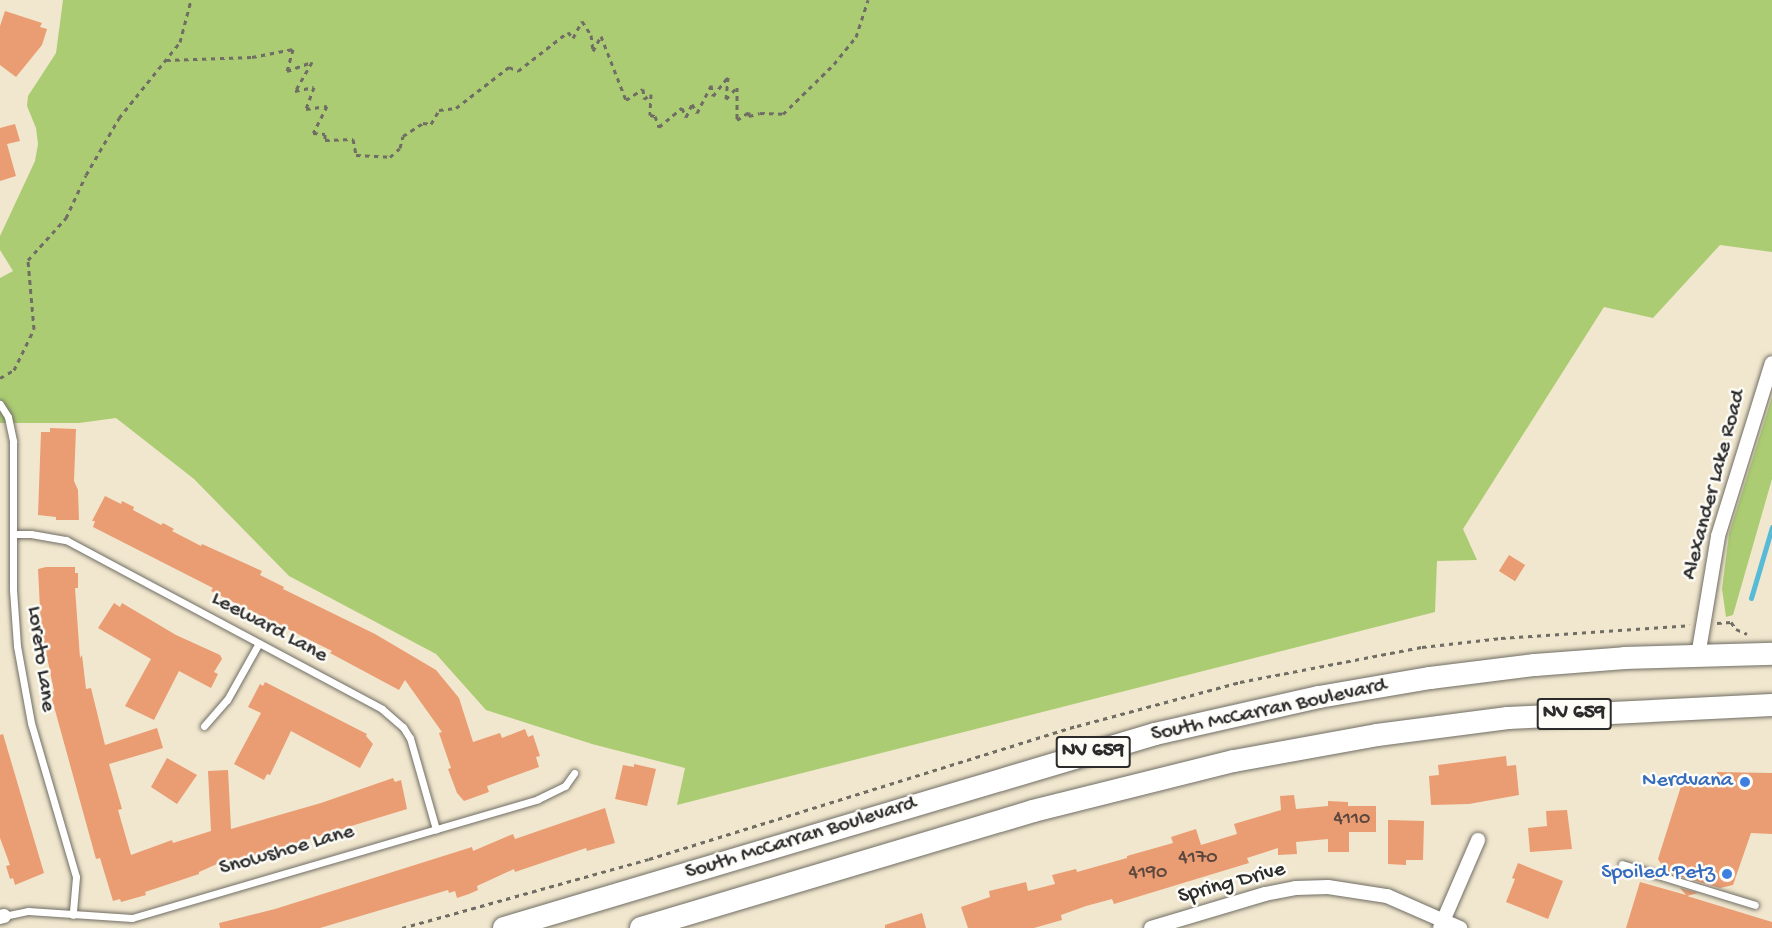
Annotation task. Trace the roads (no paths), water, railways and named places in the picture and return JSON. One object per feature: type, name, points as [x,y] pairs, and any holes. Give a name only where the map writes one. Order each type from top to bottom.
[{"type":"main road","name":"South McCarran Boulevard","points":[[504,928],[1031,770],[1198,724],[1319,697],[1430,678],[1535,665],[1772,654]]},
{"type":"main road","name":"South McCarran Boulevard","points":[[641,928],[1033,811],[1234,761],[1377,735],[1508,718],[1772,705]]},
{"type":"street","name":"Alexander Lake Road","points":[[1698,656],[1718,536],[1772,363]]},
{"type":"street","points":[[1442,924],[1478,840]]},
{"type":"street","name":"Spring Drive","points":[[1151,928],[1265,894],[1296,888],[1328,887],[1387,896],[1442,924],[1460,928]]},
{"type":"lane","name":"Loreto Lane","points":[[0,404],[8,417],[13,441],[13,534],[17,646],[31,723],[76,877],[73,915]]},
{"type":"lane","name":"Leeward Lane","points":[[13,534],[39,534],[66,540],[382,708],[399,722],[410,738],[436,829]]},
{"type":"lane","points":[[204,726],[227,700],[259,643]]},
{"type":"lane","name":"Snowshoe Lane","points":[[2,916],[28,911],[132,918],[553,794],[565,786],[574,772]]},
{"type":"lane","points":[[1622,864],[1755,905]]},
{"type":"waterway","points":[[1751,598],[1772,527]]},
{"type":"place","name":"Nerdvana","points":[[1745,782]]},
{"type":"place","name":"Spoiled Petz","points":[[1727,874]]}]
